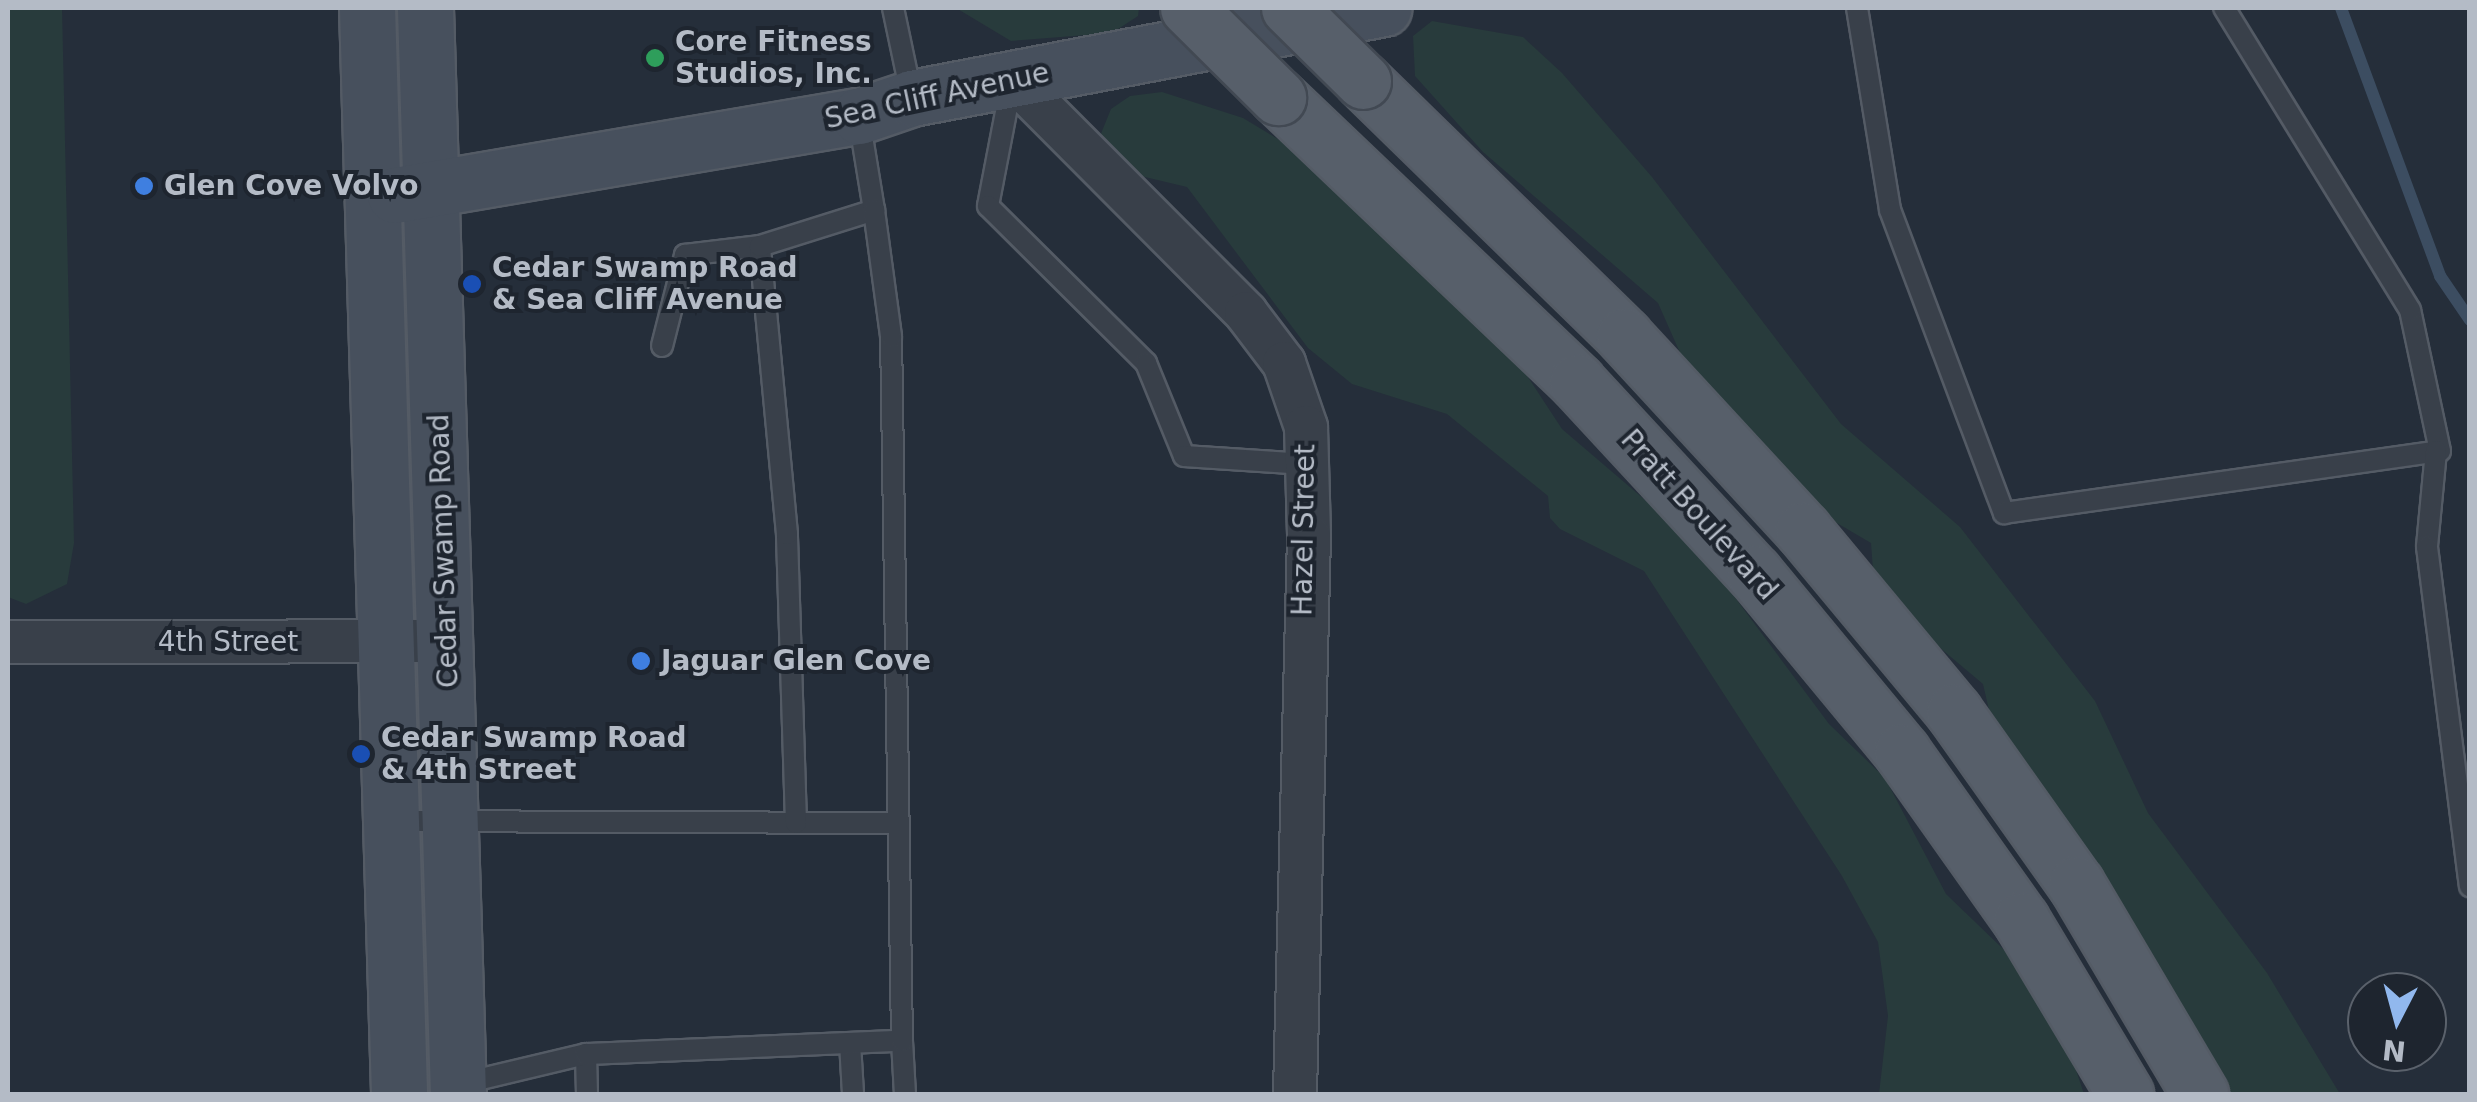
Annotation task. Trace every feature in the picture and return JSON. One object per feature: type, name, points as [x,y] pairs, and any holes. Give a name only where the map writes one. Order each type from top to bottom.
[{"type":"main road","points":[[367,8],[399,1094]]},
{"type":"main road","points":[[396,8],[400,116],[429,134]]},
{"type":"main road","name":"Cedar Swamp Road","points":[[425,8],[448,641],[458,1089]]},
{"type":"main road","name":"Pratt Boulevard","points":[[1188,8],[1577,382],[1754,572],[1934,798],[2021,920],[2125,1094]]},
{"type":"main road","points":[[1289,8],[1624,336],[1804,530],[1954,712],[2076,884],[2200,1094]]},
{"type":"main road","name":"Sea Cliff Avenue","points":[[372,199],[859,116],[912,98],[1383,8]]},
{"type":"street","name":"Hazel Street","points":[[1012,78],[1246,314],[1284,363],[1306,427],[1295,1094]]},
{"type":"street","name":"4th Street","points":[[8,642],[448,641]]},
{"type":"lane","points":[[892,8],[912,98]]},
{"type":"lane","points":[[1857,8],[1890,210],[2004,514],[2436,451]]},
{"type":"lane","points":[[2224,8],[2410,310],[2436,451],[2428,548],[2470,886]]},
{"type":"lane","points":[[1012,78],[988,206],[1146,363],[1184,456],[1306,464]]},
{"type":"lane","points":[[859,116],[891,336],[906,1094]]},
{"type":"lane","points":[[662,346],[685,255],[760,246],[874,210]]},
{"type":"lane","points":[[760,246],[787,534],[796,823]]},
{"type":"lane","points":[[390,821],[899,822]]},
{"type":"lane","points":[[458,1089],[586,1054],[902,1041]]},
{"type":"lane","points":[[850,1043],[853,1094]]},
{"type":"lane","points":[[586,1054],[587,1094]]},
{"type":"shaded area","points":[[8,8],[62,8],[74,543],[67,584],[26,604],[8,597]]},
{"type":"shaded area","points":[[956,8],[1139,8],[1138,16],[1112,33],[1011,41]]},
{"type":"shaded area","points":[[1432,21],[1523,37],[1562,73],[1652,177],[1841,424],[1960,527],[2095,701],[2148,813],[2267,973],[2340,1094],[2213,1094],[1992,723],[1983,684],[1889,605],[1873,570],[1871,543],[1830,519],[1689,373],[1658,303],[1483,152],[1415,76],[1413,36]]},
{"type":"shaded area","points":[[1162,92],[1243,118],[1341,177],[1488,316],[1562,429],[1693,541],[1829,724],[1885,778],[1946,894],[2025,970],[2057,1013],[2084,1094],[1879,1094],[1888,1016],[1878,942],[1842,876],[1644,571],[1560,529],[1550,518],[1548,496],[1447,414],[1352,384],[1308,348],[1187,187],[1124,172],[1108,157],[1100,136],[1111,109],[1130,96]]},
{"type":"waterway","points":[[2341,8],[2440,276],[2470,320]]},
{"type":"place","name":"Core Fitness Studios, Inc.","points":[[655,58]]},
{"type":"place","name":"Glen Cove Volvo","points":[[144,186]]},
{"type":"place","name":"Cedar Swamp Road & Sea Cliff Avenue","points":[[472,284]]},
{"type":"place","name":"Jaguar Glen Cove","points":[[641,661]]},
{"type":"place","name":"Cedar Swamp Road & 4th Street","points":[[361,754]]}]
